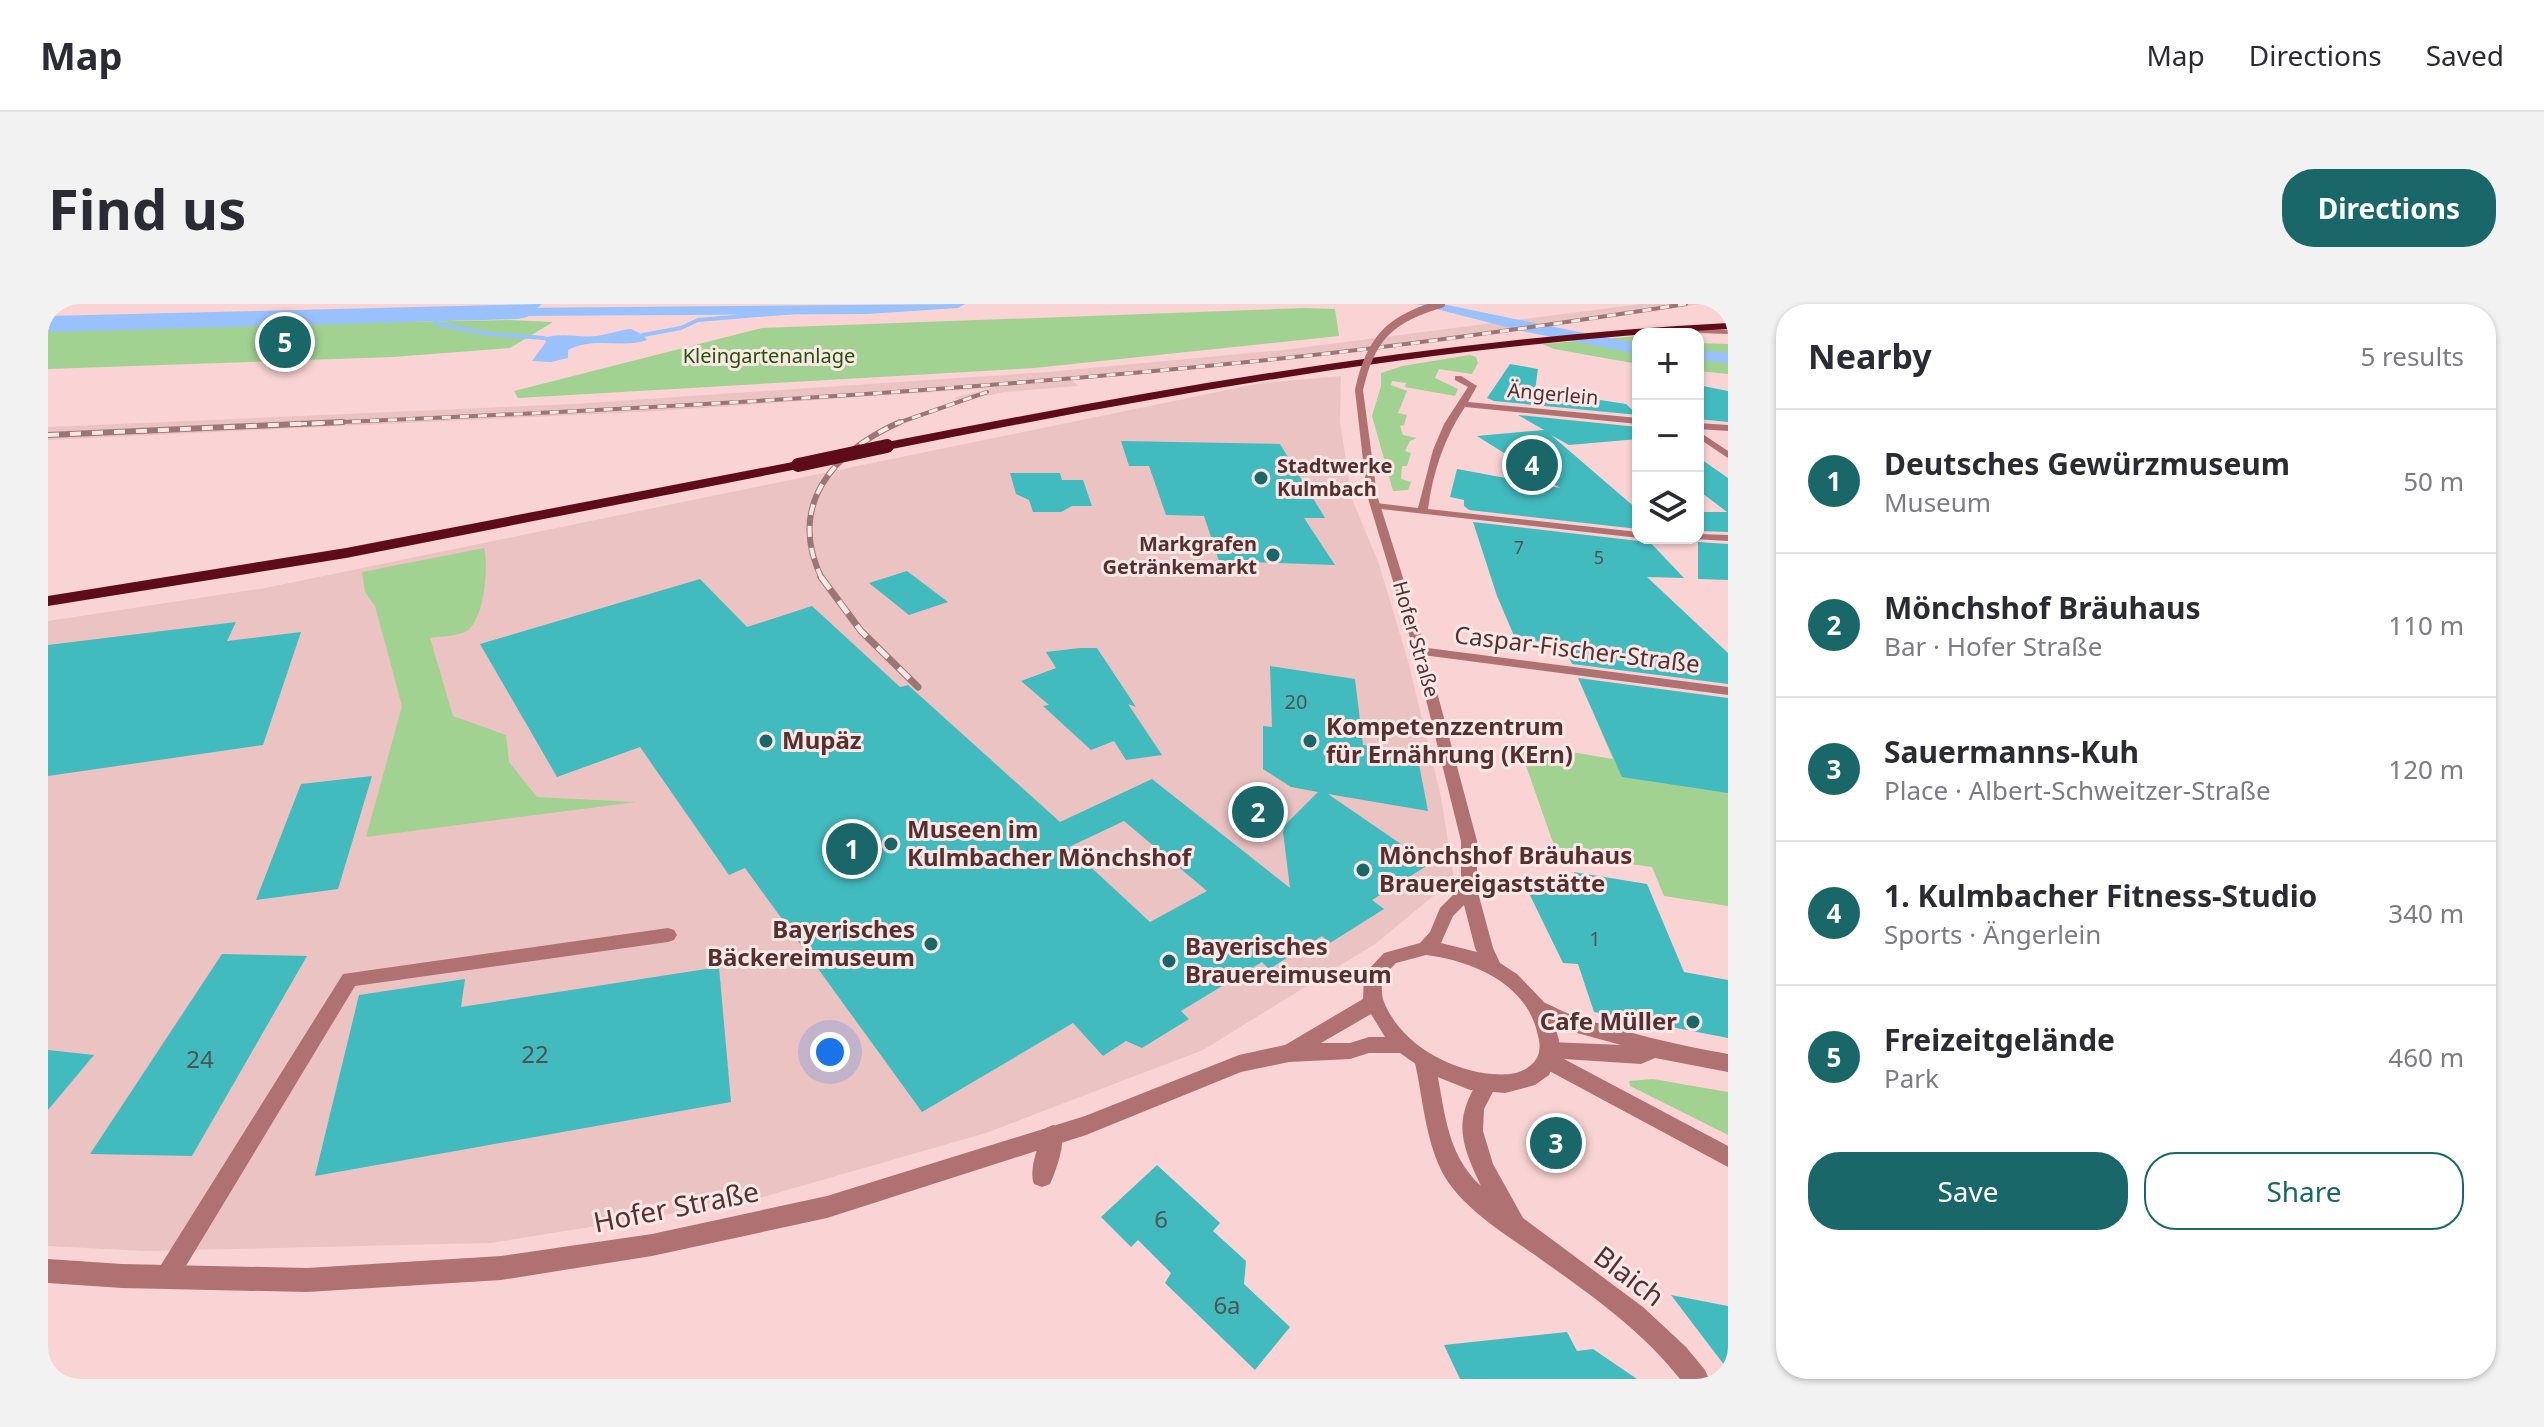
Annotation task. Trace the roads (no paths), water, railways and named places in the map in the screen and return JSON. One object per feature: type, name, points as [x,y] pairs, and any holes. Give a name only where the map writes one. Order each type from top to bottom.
[{"type":"highway","points":[[1683,328],[1728,326]]},
{"type":"highway","points":[[48,601],[362,551],[1157,392],[1294,368],[1632,331]]},
{"type":"street","name":"Hofer Straße","points":[[1441,304],[1417,310],[1393,323],[1372,346],[1362,370],[1359,390],[1376,506],[1420,651],[1469,841],[1469,889],[1484,948],[1493,967]]},
{"type":"street","points":[[1704,331],[1728,332]]},
{"type":"street","points":[[1423,511],[1426,482],[1435,456],[1447,427],[1473,386],[1458,378]]},
{"type":"street","name":"Ängerlein","points":[[1464,404],[1632,420]]},
{"type":"street","points":[[1704,426],[1728,428]]},
{"type":"street","points":[[1704,438],[1728,455]]},
{"type":"street","points":[[1376,506],[1632,534]]},
{"type":"street","points":[[1704,537],[1728,538]]},
{"type":"street","name":"Caspar-Fischer-Straße","points":[[1420,651],[1728,691]]},
{"type":"street","points":[[1426,948],[1437,936],[1446,913],[1469,889]]},
{"type":"street","points":[[167,1276],[349,979],[668,935]]},
{"type":"street","points":[[1426,948],[1459,953],[1493,967],[1511,979],[1538,1008],[1550,1036],[1548,1055],[1538,1072],[1525,1080],[1487,1084],[1466,1081],[1425,1063],[1401,1045],[1383,1024],[1373,1003],[1372,984],[1377,969],[1397,953],[1426,948]]},
{"type":"street","name":"Hofer Straße","points":[[1289,1053],[1373,1003]]},
{"type":"street","points":[[1538,1008],[1573,1024],[1654,1049],[1728,1063]]},
{"type":"street","name":"Hofer Straße","points":[[48,1271],[307,1280],[501,1268],[652,1245],[827,1207],[1086,1125],[1239,1064],[1289,1053],[1401,1045]]},
{"type":"street","points":[[1548,1055],[1641,1055],[1654,1049]]},
{"type":"street","points":[[1548,1055],[1728,1157]]},
{"type":"street","name":"Blaich","points":[[1425,1063],[1439,1139],[1450,1166],[1477,1197],[1531,1240],[1643,1320],[1696,1379]]},
{"type":"street","name":"Blaich","points":[[1487,1084],[1471,1115],[1474,1139],[1497,1196],[1519,1229]]},
{"type":"street","points":[[1042,1177],[1053,1135]]},
{"type":"water","points":[[631,329],[647,340],[588,344],[568,350],[568,358],[551,362],[532,361],[546,342],[544,338],[557,335],[597,336]]},
{"type":"waterway","points":[[48,324],[518,312],[530,304]]},
{"type":"waterway","points":[[518,312],[867,310],[958,304]]},
{"type":"waterway","points":[[1424,304],[1632,348]]},
{"type":"waterway","points":[[643,335],[681,328],[698,320],[820,310]]},
{"type":"waterway","points":[[432,315],[437,324],[490,334],[544,338]]},
{"type":"waterway","points":[[1704,356],[1728,358]]},
{"type":"railway","points":[[301,424],[665,406],[1032,382],[1379,347],[1686,304]]},
{"type":"railway","points":[[898,423],[987,392]]},
{"type":"railway","points":[[301,424],[343,422]]},
{"type":"railway","points":[[822,578],[812,552],[810,527],[813,505],[822,484],[836,465],[854,449],[898,423]]},
{"type":"railway","points":[[48,435],[301,424]]},
{"type":"railway","points":[[822,578],[861,631],[918,687]]},
{"type":"place","name":"Freizeitgelände","points":[[285,342]]},
{"type":"place","name":"1. Kulmbacher Fitness-Studio","points":[[1532,465]]},
{"type":"place","name":"Stadtwerke Kulmbach","points":[[1261,478]]},
{"type":"place","name":"Markgrafen Getränkemarkt","points":[[1273,555]]},
{"type":"place","name":"Mupäz","points":[[766,741]]},
{"type":"place","name":"Kompetenzzentrum für Ernährung (KErn)","points":[[1310,741]]},
{"type":"place","name":"Mönchshof Bräuhaus","points":[[1258,812]]},
{"type":"place","name":"Museen im Kulmbacher Mönchshof","points":[[891,844]]},
{"type":"place","name":"Deutsches Gewürzmuseum","points":[[852,849]]},
{"type":"place","name":"Mönchshof Bräuhaus Brauereigaststätte","points":[[1363,870]]},
{"type":"place","name":"Bayerisches Bäckereimuseum","points":[[931,944]]},
{"type":"place","name":"Bayerisches Brauereimuseum","points":[[1169,961]]},
{"type":"place","name":"Cafe Müller","points":[[1693,1022]]},
{"type":"place","name":"Sauermanns-Kuh","points":[[1556,1143]]},
{"type":"park label","name":"Kleingartenanlage","points":[[769,356]]}]
